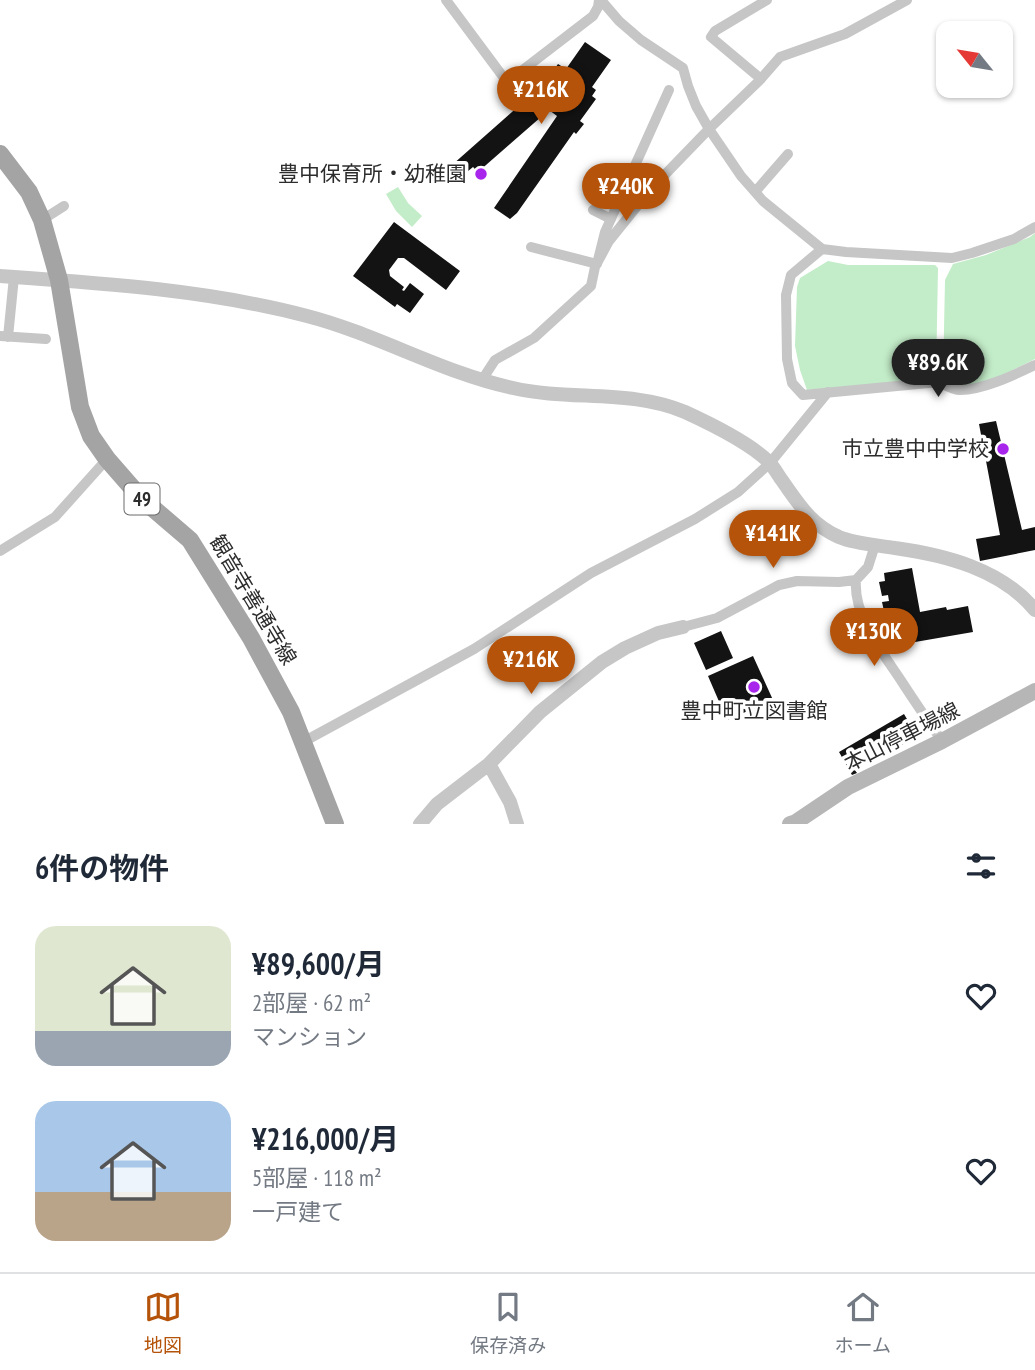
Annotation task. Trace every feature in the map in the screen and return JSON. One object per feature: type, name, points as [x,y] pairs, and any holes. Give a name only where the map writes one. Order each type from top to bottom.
[{"type":"main road","name":"観音寺善通寺線","points":[[0,153],[29,192],[54,213],[59,280],[80,407],[91,436],[141,498],[190,540],[251,638],[291,712],[335,824]]},
{"type":"main road","name":"本山停車場線","points":[[794,823],[848,787],[1035,691]]},
{"type":"street","points":[[446,0],[507,82],[593,16],[600,0]]},
{"type":"street","points":[[600,0],[619,22],[683,68],[696,106],[741,176],[763,201],[821,249],[952,258],[1014,239],[1035,227]]},
{"type":"street","points":[[761,79],[711,37],[715,31],[767,0]]},
{"type":"street","points":[[597,264],[609,241],[650,190],[780,57],[845,34],[907,0]]},
{"type":"street","points":[[482,380],[495,360],[534,338],[591,286],[605,232],[669,90]]},
{"type":"street","points":[[755,192],[788,155]]},
{"type":"street","points":[[593,210],[611,219]]},
{"type":"street","points":[[531,247],[597,264]]},
{"type":"street","points":[[821,249],[791,275],[786,295],[787,359],[792,383],[803,396],[939,382],[958,390],[984,386],[1035,365]]},
{"type":"street","points":[[46,340],[4,337],[7,277],[195,295],[306,316],[357,332],[482,380],[515,389],[662,404],[685,412],[741,442],[770,463],[803,511],[827,532],[845,540],[929,553],[961,562],[1011,588],[1035,610]]},
{"type":"street","points":[[303,742],[474,649],[591,573],[695,519],[738,492],[770,463],[828,392]]},
{"type":"street","points":[[0,551],[55,517],[107,459]]},
{"type":"street","points":[[875,545],[868,567],[856,580],[855,591],[859,607],[872,636],[942,741]]},
{"type":"street","points":[[420,824],[437,804],[489,764],[540,712],[625,648],[658,633],[718,618],[779,585],[797,581],[856,580]]},
{"type":"street","points":[[489,764],[510,802],[517,824]]},
{"type":"shaded area","points":[[398,187],[408,203],[422,216],[412,227],[396,211],[386,194]]},
{"type":"shaded area","points":[[1035,233],[1035,359],[978,383],[958,385],[943,380],[945,280],[953,264],[986,255]]},
{"type":"shaded area","points":[[828,261],[848,265],[935,265],[938,268],[936,376],[933,380],[807,390],[795,346],[797,287],[800,278]]},
{"type":"building","points":[[585,42],[611,60],[592,87],[596,90],[592,96],[596,99],[580,121],[584,124],[576,134],[574,132],[510,219],[494,208],[557,116],[549,110],[478,172],[473,167],[461,177],[452,165],[539,91],[558,64],[566,69]]},
{"type":"building","points":[[394,222],[460,271],[446,290],[404,258],[398,258],[389,270],[390,276],[404,287],[402,290],[410,283],[424,294],[410,313],[397,304],[395,307],[353,276]]},
{"type":"building","points":[[996,421],[1022,530],[1035,527],[1035,550],[980,561],[976,539],[1000,535],[979,424]]},
{"type":"building","points":[[912,568],[920,612],[968,606],[973,632],[892,646],[891,637],[894,636],[891,615],[885,616],[882,602],[889,601],[888,595],[882,596],[879,582],[885,581],[884,573]]},
{"type":"building","points":[[721,631],[733,658],[706,670],[694,643]]},
{"type":"building","points":[[753,656],[773,700],[727,720],[708,676]]},
{"type":"building","points":[[904,714],[917,736],[874,761],[868,750],[849,760],[857,773],[852,775],[839,752]]},
{"type":"place","name":"豊中保育所・幼稚園","points":[[481,174]]},
{"type":"place","name":"市立豊中中学校","points":[[1003,449]]},
{"type":"place","name":"豊中町立図書館","points":[[754,687]]}]
